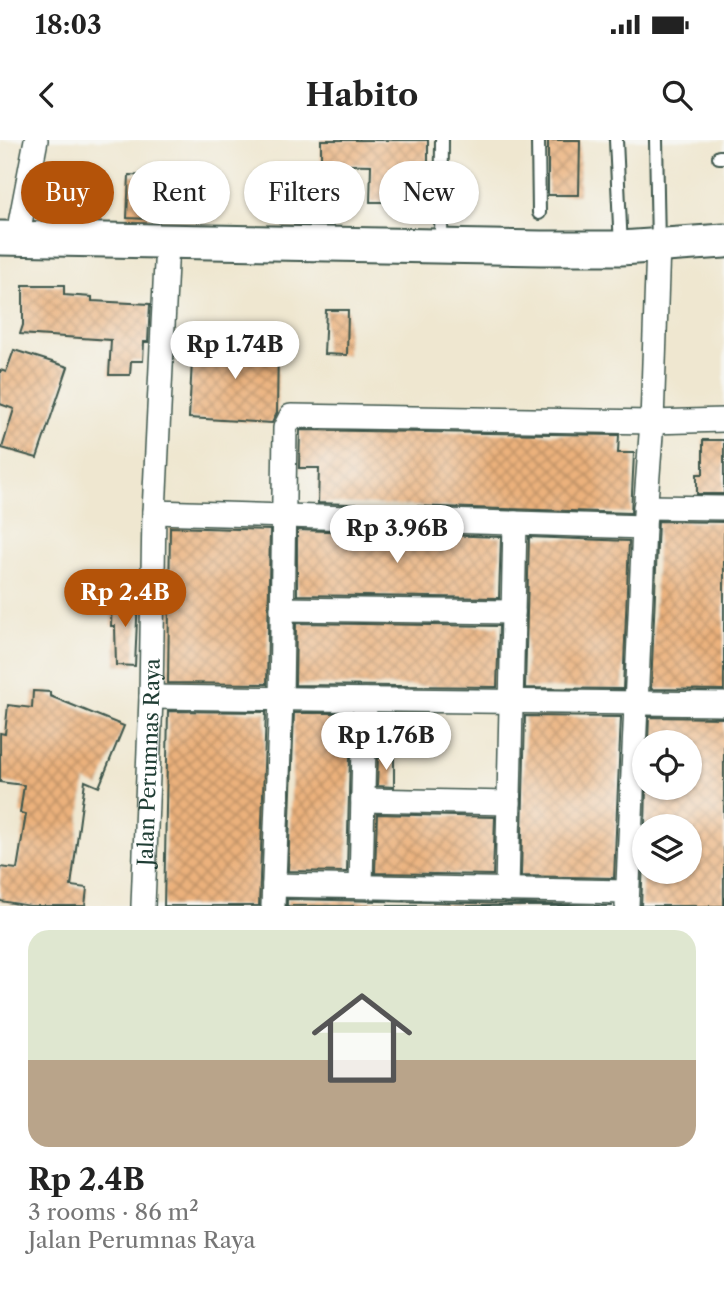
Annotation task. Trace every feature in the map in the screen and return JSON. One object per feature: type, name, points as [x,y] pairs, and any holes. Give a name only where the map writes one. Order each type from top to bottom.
[{"type":"street","points":[[36,140],[8,238],[167,243],[621,248],[724,241]]},
{"type":"street","name":"Jalan Perumnas Raya","points":[[143,906],[151,697],[154,512],[167,243]]},
{"type":"street","points":[[658,245],[652,422],[627,899],[507,890],[361,886],[274,896],[281,699],[285,428],[291,416],[652,422],[724,420]]},
{"type":"street","points":[[154,512],[515,523],[645,517],[724,508]]},
{"type":"street","points":[[507,890],[515,523]]},
{"type":"street","points":[[282,609],[513,612]]},
{"type":"street","points":[[151,697],[724,704]]},
{"type":"street","points":[[361,886],[365,700]]},
{"type":"street","points":[[363,800],[509,803]]},
{"type":"lane","points":[[441,246],[442,140]]},
{"type":"lane","points":[[538,140],[539,213]]},
{"type":"lane","points":[[616,140],[621,248]]},
{"type":"lane","points":[[656,140],[658,245]]},
{"type":"building","points":[[321,140],[428,140],[428,161],[379,161],[379,202],[370,202],[371,165],[365,165],[365,161],[321,161]]},
{"type":"building","points":[[548,140],[580,140],[579,195],[548,195]]},
{"type":"building","points":[[23,285],[64,285],[64,295],[92,297],[92,301],[150,304],[148,342],[144,342],[143,361],[131,361],[130,375],[109,375],[111,340],[20,334],[23,325]]},
{"type":"building","points":[[326,310],[348,310],[347,355],[324,354]]},
{"type":"building","points":[[202,336],[246,337],[246,342],[278,343],[277,413],[272,423],[189,418],[192,361],[201,361]]},
{"type":"building","points":[[14,350],[68,367],[37,458],[2,448],[14,409],[0,404],[0,370],[6,372]]},
{"type":"building","points":[[300,430],[619,435],[618,453],[634,453],[631,513],[318,503],[319,468],[299,468]]},
{"type":"building","points":[[703,440],[724,440],[724,494],[697,494],[697,474],[703,474]]},
{"type":"building","points":[[658,521],[724,522],[724,690],[651,689]]},
{"type":"building","points":[[170,527],[270,530],[267,684],[168,683]]},
{"type":"building","points":[[297,530],[501,537],[499,598],[297,595]]},
{"type":"building","points":[[529,537],[629,541],[623,689],[525,688]]},
{"type":"building","points":[[112,596],[138,597],[135,666],[116,665],[115,626],[111,626]]},
{"type":"building","points":[[296,623],[499,626],[497,687],[295,685]]},
{"type":"building","points":[[33,691],[50,692],[50,696],[124,726],[99,787],[85,781],[71,886],[87,888],[85,906],[30,906],[0,901],[0,867],[17,869],[26,814],[20,813],[24,785],[0,782],[0,733],[5,734],[8,705],[32,708]]},
{"type":"building","points":[[168,711],[266,712],[259,906],[164,906]]},
{"type":"building","points":[[294,713],[344,713],[343,755],[350,755],[347,872],[288,871]]},
{"type":"building","points":[[525,716],[621,717],[614,878],[521,876]]},
{"type":"building","points":[[649,717],[724,718],[724,906],[641,906],[642,884],[702,884],[702,814],[645,814],[646,800],[702,800],[702,730],[648,730]]},
{"type":"building","points":[[378,758],[394,758],[394,787],[377,786]]},
{"type":"building","points":[[377,814],[495,817],[493,875],[375,873]]},
{"type":"building","points":[[287,899],[613,906],[287,906]]}]
